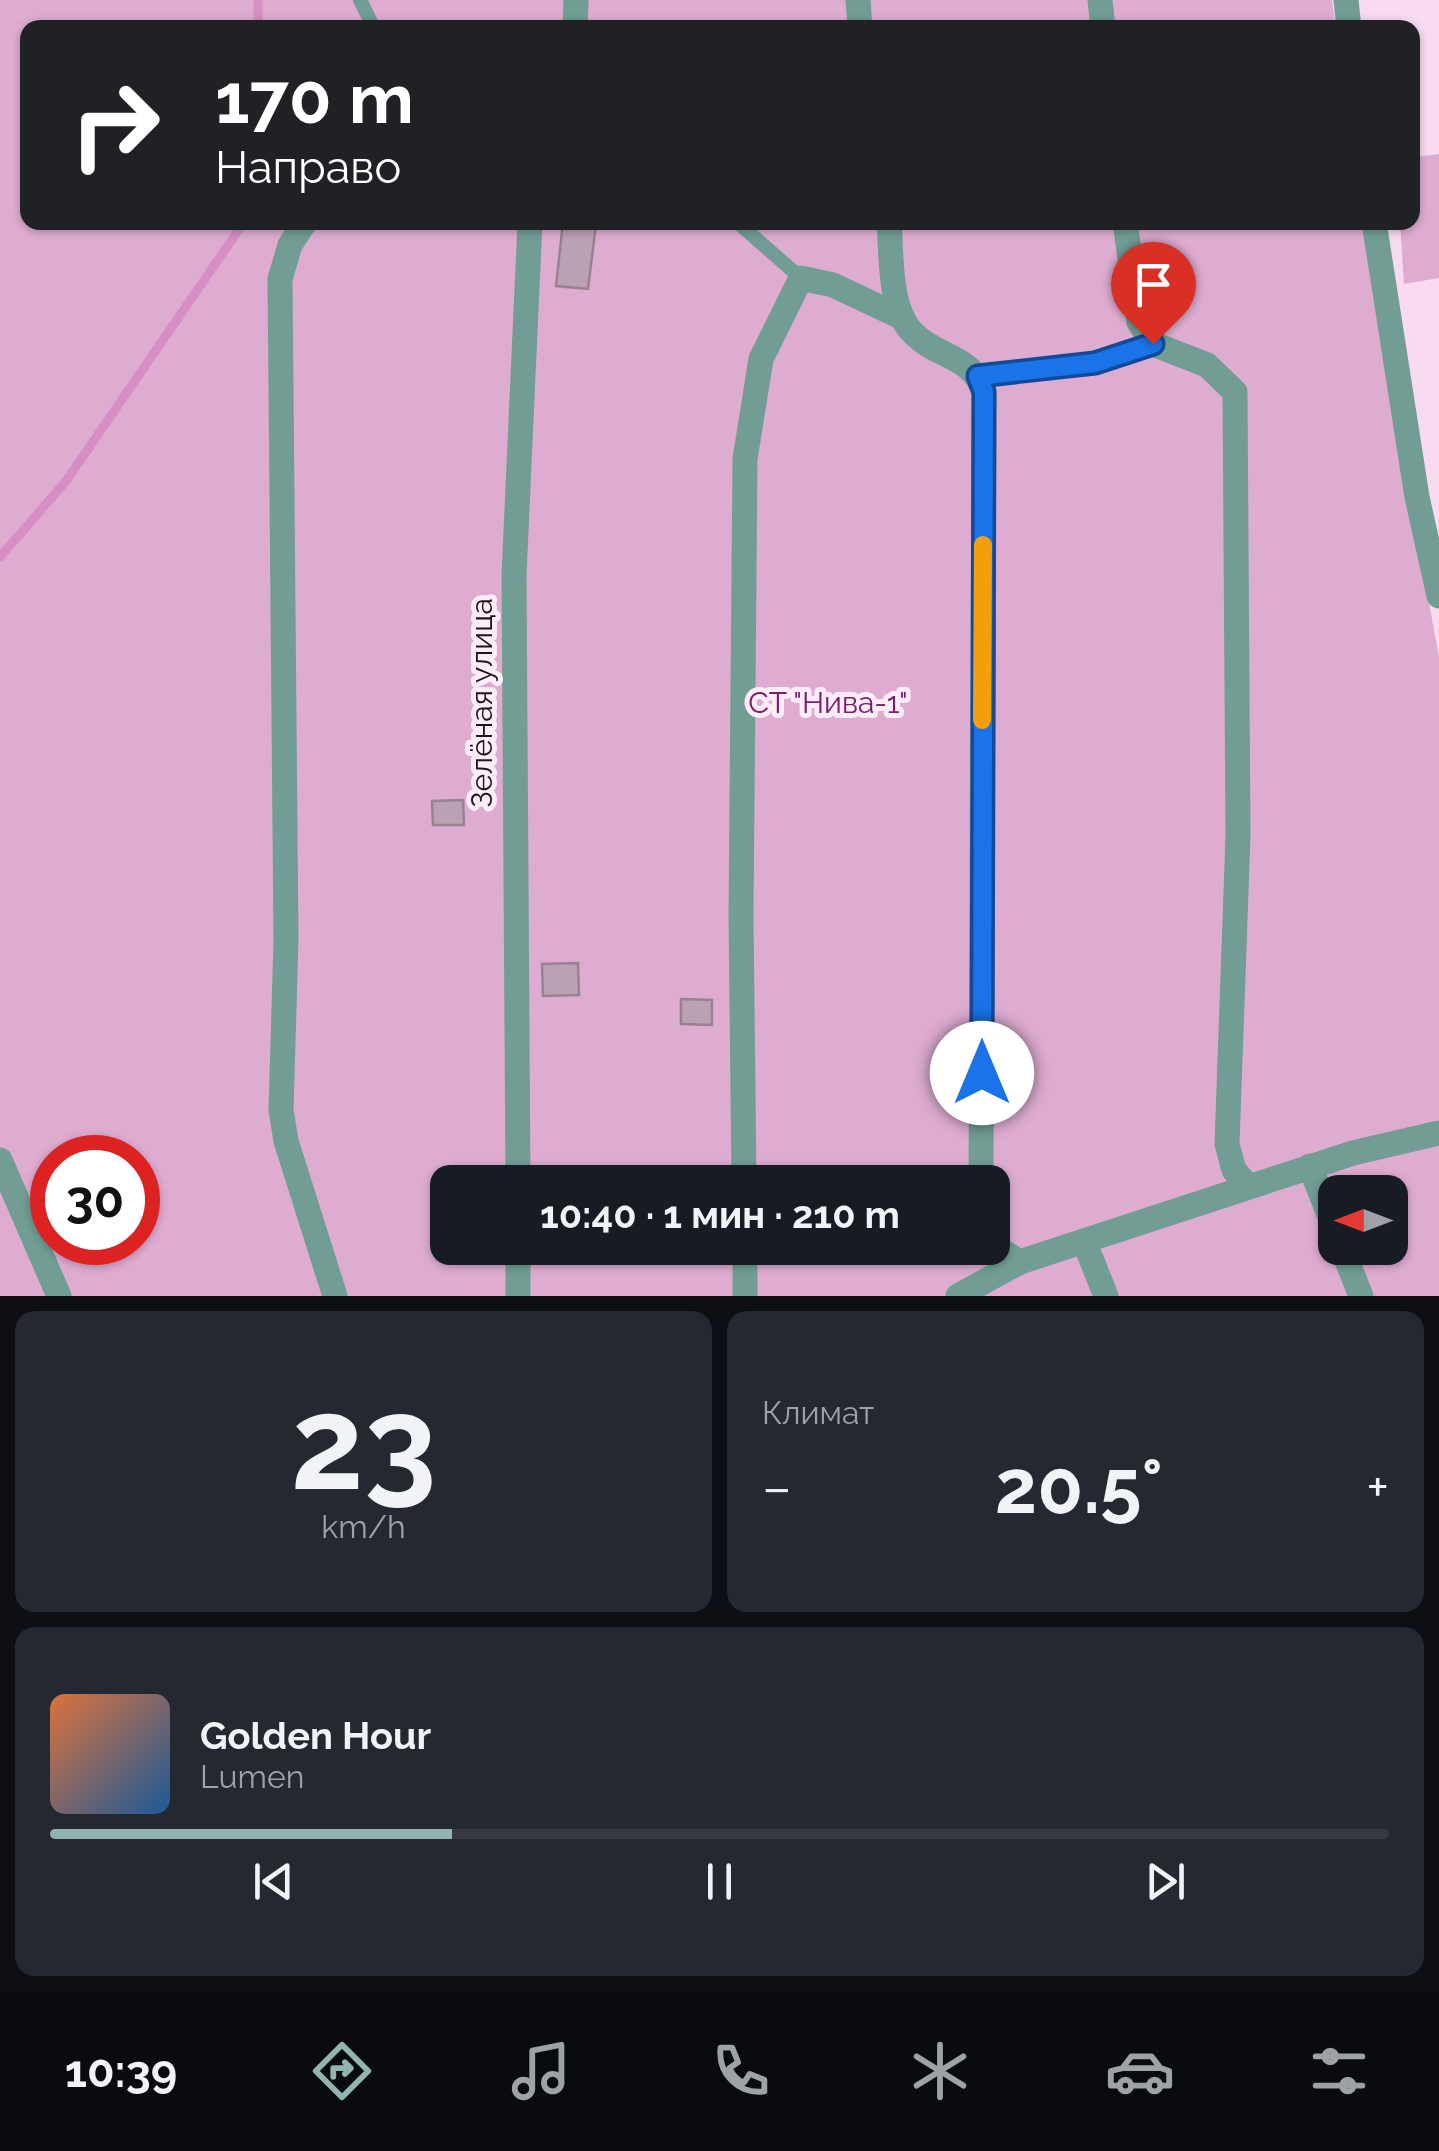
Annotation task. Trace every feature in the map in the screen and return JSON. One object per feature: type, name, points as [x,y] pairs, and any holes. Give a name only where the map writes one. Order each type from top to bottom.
[{"type":"street","points":[[300,230],[290,245],[280,279],[286,940],[281,1110],[286,1141],[335,1296]]},
{"type":"street","name":"Зелёная улица","points":[[518,1165],[514,575],[530,230]]},
{"type":"street","points":[[890,230],[894,289],[911,332],[963,363],[978,376],[984,392],[981,1165]]},
{"type":"street","points":[[1126,230],[1139,322],[1153,344],[1208,365],[1236,392],[1238,836],[1228,1144],[1234,1170],[1248,1186]]},
{"type":"street","points":[[1375,230],[1417,497],[1439,596]]},
{"type":"street","points":[[744,1165],[741,896],[745,459],[761,359],[801,278],[833,285],[904,318]]},
{"type":"street","points":[[958,1296],[1020,1262],[1310,1166],[1439,1134]]},
{"type":"street","points":[[0,1160],[60,1296]]},
{"type":"street","points":[[1310,1166],[1318,1186]]},
{"type":"street","points":[[1084,1241],[1106,1296]]},
{"type":"street","points":[[1010,1256],[1020,1262]]},
{"type":"street","points":[[518,1265],[518,1296]]},
{"type":"street","points":[[745,1265],[745,1296]]},
{"type":"street","points":[[1349,1265],[1361,1296]]},
{"type":"lane","points":[[745,230],[801,278]]},
{"type":"lane","points":[[978,376],[1095,363],[1153,344]]},
{"type":"green space","name":"СТ \"Нива-1\"","points":[[0,0],[1332,0],[1335,20],[20,20],[20,230],[1364,230],[1439,657],[1439,1296],[0,1296]]},
{"type":"green space","points":[[1439,154],[1439,278],[1404,284],[1400,230],[1420,230],[1420,156]]},
{"type":"building","points":[[562,230],[595,230],[588,289],[556,286]]},
{"type":"building","points":[[463,800],[464,825],[433,825],[432,801]]},
{"type":"building","points":[[578,963],[579,995],[543,996],[542,964]]},
{"type":"building","points":[[681,999],[712,1000],[712,1025],[681,1024]]},
{"type":"waterway","points":[[258,0],[258,20]]},
{"type":"waterway","points":[[0,557],[66,481],[239,230]]},
{"type":"slow traffic","points":[[982,720],[983,545]]},
{"type":"route","points":[[982,1073],[984,392],[978,376],[1095,363],[1153,344]]}]
